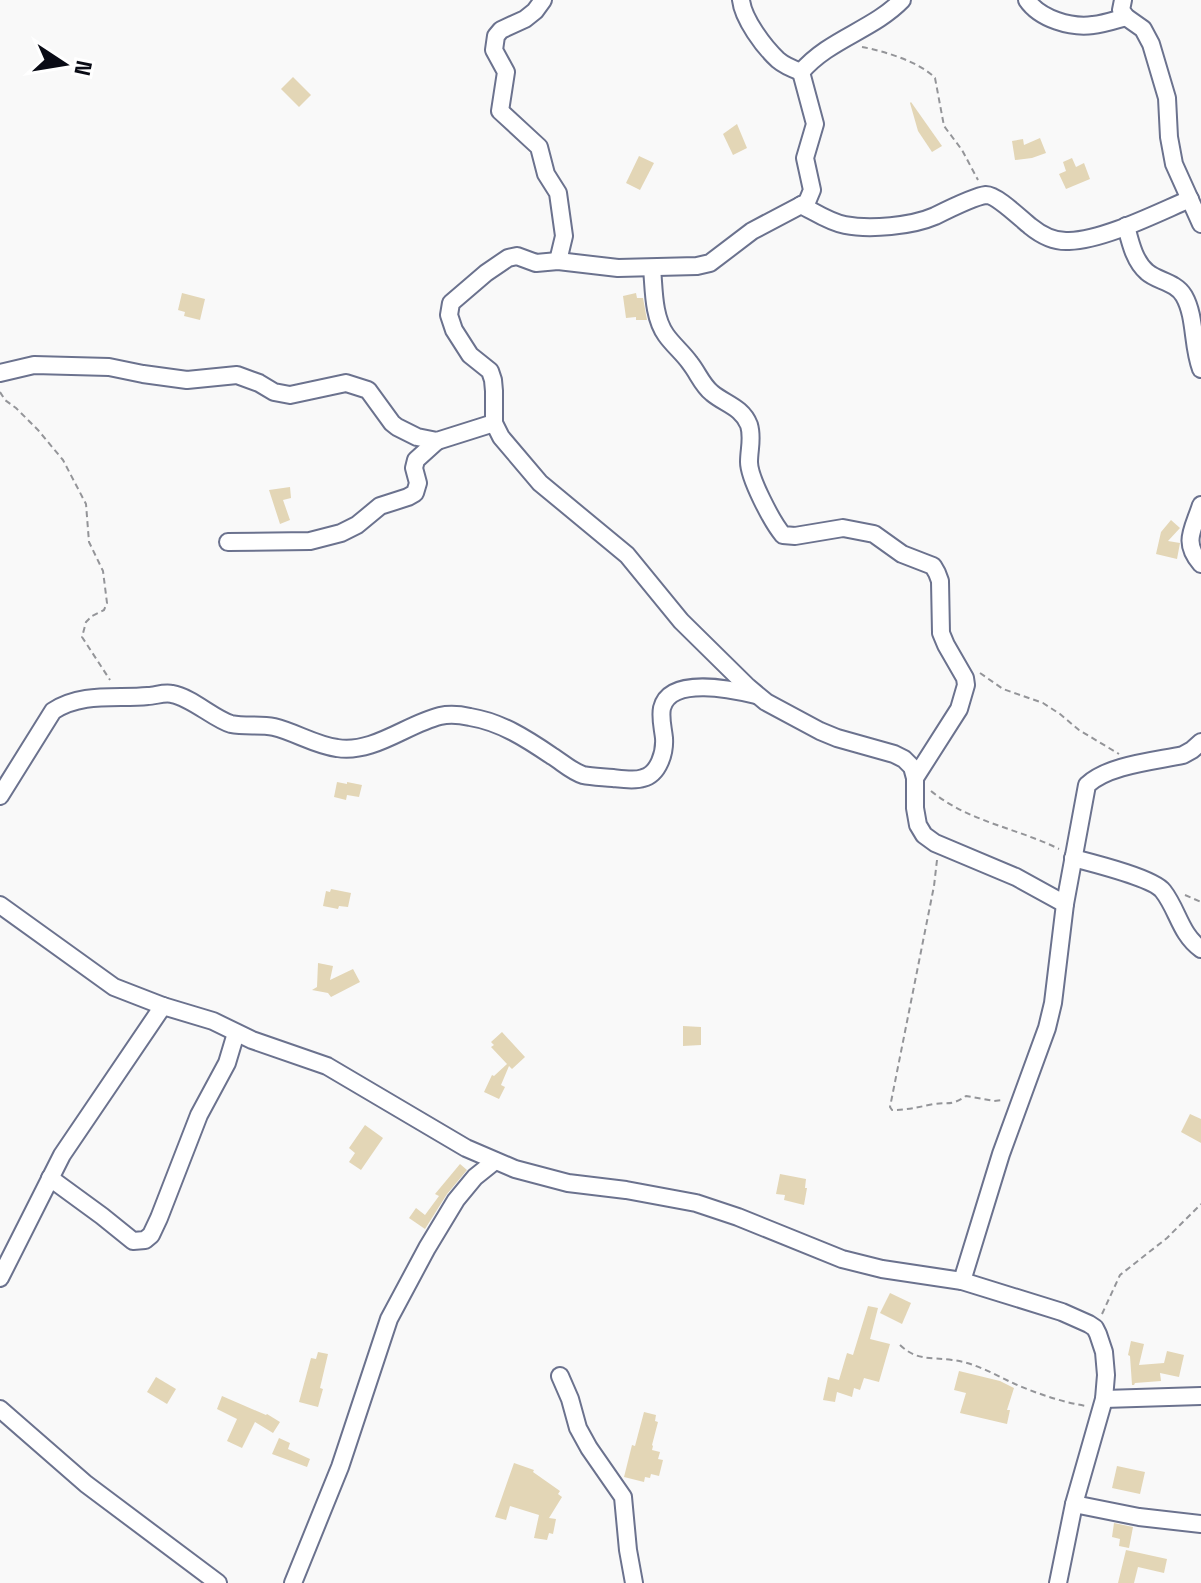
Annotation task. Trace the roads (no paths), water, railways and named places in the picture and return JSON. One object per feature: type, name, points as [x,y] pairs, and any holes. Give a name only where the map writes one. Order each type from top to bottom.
[{"type":"street","points":[[543,0],[525,19],[501,30],[496,36],[494,50],[506,72],[500,111],[539,147],[544,170],[558,193],[564,236],[558,261]]},
{"type":"street","points":[[741,0],[743,12],[766,46],[779,61],[801,72],[815,124],[805,158],[811,195],[807,202],[752,231],[710,263],[697,266],[603,267],[558,261],[541,264],[517,256],[508,258],[451,303],[449,315],[454,330],[470,355],[485,367],[493,380],[494,423],[509,448],[540,483],[627,555],[681,621],[758,696],[820,731],[904,759],[912,767],[915,778],[915,808],[918,825],[924,835],[935,843],[1016,877],[1065,904]]},
{"type":"street","points":[[801,72],[835,43],[886,14],[902,0]]},
{"type":"street","points":[[1027,0],[1041,14],[1080,26],[1097,25],[1124,8],[1143,29],[1151,44],[1167,98],[1171,151],[1201,224]]},
{"type":"street","points":[[801,205],[847,225],[896,226],[932,217],[986,195],[996,199],[1039,233],[1068,242],[1126,226],[1190,199]]},
{"type":"street","points":[[1126,226],[1138,262],[1147,272],[1175,287],[1184,297],[1201,369]]},
{"type":"street","points":[[652,268],[659,320],[666,334],[707,390],[735,405],[747,421],[752,441],[749,461],[751,475],[783,535],[789,537],[843,528],[874,534],[902,554],[933,566],[940,581],[943,639],[965,678],[965,694],[959,709],[915,778]]},
{"type":"street","points":[[0,373],[34,365],[109,367],[187,380],[231,374],[259,383],[274,392],[290,395],[346,383],[368,390],[397,427],[417,437],[437,441]]},
{"type":"street","points":[[228,542],[310,541],[341,533],[357,525],[380,506],[415,493],[418,483],[414,464],[437,441],[494,423]]},
{"type":"street","points":[[1201,505],[1190,547],[1201,564]]},
{"type":"street","points":[[0,796],[53,711],[60,706],[91,698],[172,694],[229,723],[273,727],[336,748],[350,749],[443,715],[471,717],[510,730],[583,775],[636,779],[654,772],[660,762],[664,742],[662,708],[675,693],[702,687],[758,696]]},
{"type":"street","points":[[962,1281],[1001,1154],[1047,1028],[1087,785],[1102,774],[1183,755],[1201,742]]},
{"type":"street","points":[[1073,858],[1141,879],[1161,889],[1185,933],[1201,949]]},
{"type":"street","points":[[0,905],[114,987],[213,1021],[267,1046],[327,1066],[459,1144],[515,1169],[568,1183],[696,1203],[842,1259],[882,1269],[962,1281],[1062,1312],[1095,1328],[1104,1352],[1106,1375],[1102,1403],[1074,1504],[1058,1583]]},
{"type":"street","points":[[0,1278],[62,1155],[163,1006]]},
{"type":"street","points":[[50,1178],[125,1236],[133,1241],[145,1240],[155,1226],[199,1115],[227,1063],[236,1033]]},
{"type":"street","points":[[293,1583],[340,1467],[389,1319],[456,1200],[475,1177],[495,1161]]},
{"type":"street","points":[[560,1376],[578,1428],[623,1497],[634,1583]]},
{"type":"street","points":[[1102,1403],[1201,1396]]},
{"type":"street","points":[[0,1409],[86,1484],[218,1583]]},
{"type":"street","points":[[1074,1504],[1139,1517],[1201,1524]]}]
